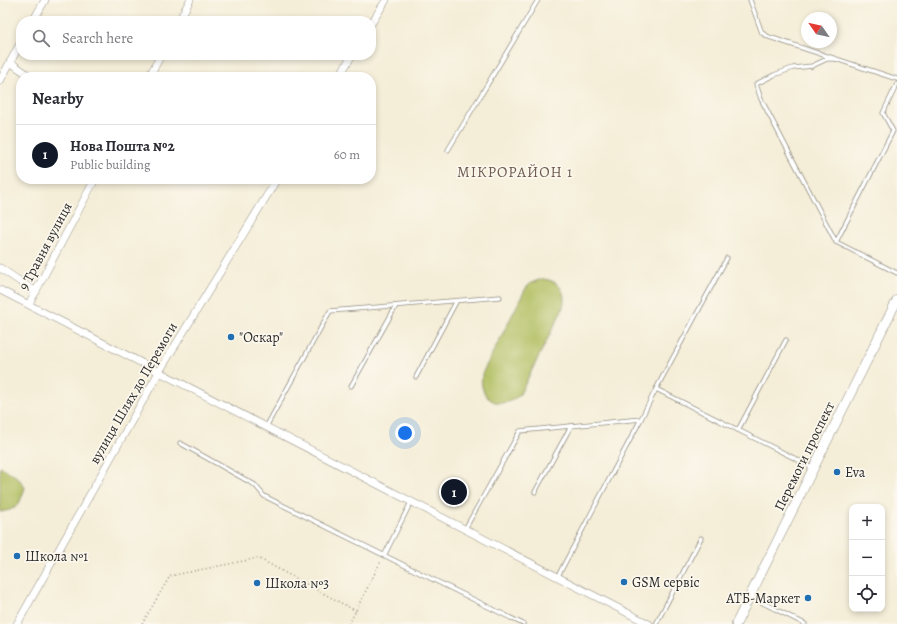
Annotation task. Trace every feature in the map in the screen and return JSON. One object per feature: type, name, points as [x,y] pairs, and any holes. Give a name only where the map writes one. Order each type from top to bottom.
[{"type":"street","points":[[36,16],[45,0]]},
{"type":"street","points":[[181,16],[190,0]]},
{"type":"street","points":[[376,16],[386,0]]},
{"type":"street","points":[[0,81],[16,51]]},
{"type":"street","points":[[152,72],[158,60]]},
{"type":"street","points":[[342,72],[349,60]]},
{"type":"street","points":[[10,62],[23,72]]},
{"type":"street","name":"9 Травня вулиця","points":[[30,304],[92,184]]},
{"type":"street","name":"вулиця Шлях до Перемоги","points":[[17,624],[159,372],[274,184]]},
{"type":"street","points":[[0,268],[36,292]]},
{"type":"street","points":[[0,290],[30,304],[649,624]]},
{"type":"street","name":"Перемоги проспект","points":[[736,624],[897,300]]},
{"type":"lane","points":[[448,150],[538,0]]},
{"type":"lane","points":[[750,0],[762,33],[897,79]]},
{"type":"lane","points":[[836,59],[827,59],[812,66],[793,68],[756,84],[761,99],[836,242],[897,273]]},
{"type":"lane","points":[[836,242],[893,131],[883,113],[897,84]]},
{"type":"lane","points":[[558,576],[727,258]]},
{"type":"lane","points":[[266,427],[330,311],[456,302],[500,297]]},
{"type":"lane","points":[[416,377],[456,302]]},
{"type":"lane","points":[[351,386],[396,306]]},
{"type":"lane","points":[[738,430],[786,340]]},
{"type":"lane","points":[[656,390],[814,468]]},
{"type":"lane","points":[[465,529],[520,431],[641,419]]},
{"type":"lane","points":[[535,492],[572,426]]},
{"type":"lane","points":[[180,444],[255,485],[264,496],[523,624]]},
{"type":"lane","points":[[384,556],[411,502]]},
{"type":"lane","points":[[656,624],[701,538]]},
{"type":"lane","points":[[750,596],[805,624]]},
{"type":"path","points":[[349,624],[384,556]]},
{"type":"path","points":[[142,624],[170,576],[258,558],[356,611]]},
{"type":"green space","points":[[542,279],[554,282],[561,288],[564,298],[562,310],[520,394],[513,400],[505,403],[498,403],[486,396],[482,381],[483,372],[526,288],[531,283]]},
{"type":"green space","points":[[0,467],[17,478],[25,488],[19,504],[10,510],[0,512]]},
{"type":"place","name":"\"Оскар\"","points":[[231,337]]},
{"type":"place","name":"Eva","points":[[837,472]]},
{"type":"place","name":"Нова Пошта №2","points":[[454,492]]},
{"type":"place","name":"Школа №1","points":[[17,556]]},
{"type":"place","name":"GSM сервіс","points":[[624,582]]},
{"type":"place","name":"Школа №3","points":[[257,583]]},
{"type":"place","name":"АТБ-Маркет","points":[[808,598]]},
{"type":"district","name":"МІКРОРАЙОН 1","points":[[515,172]]}]
